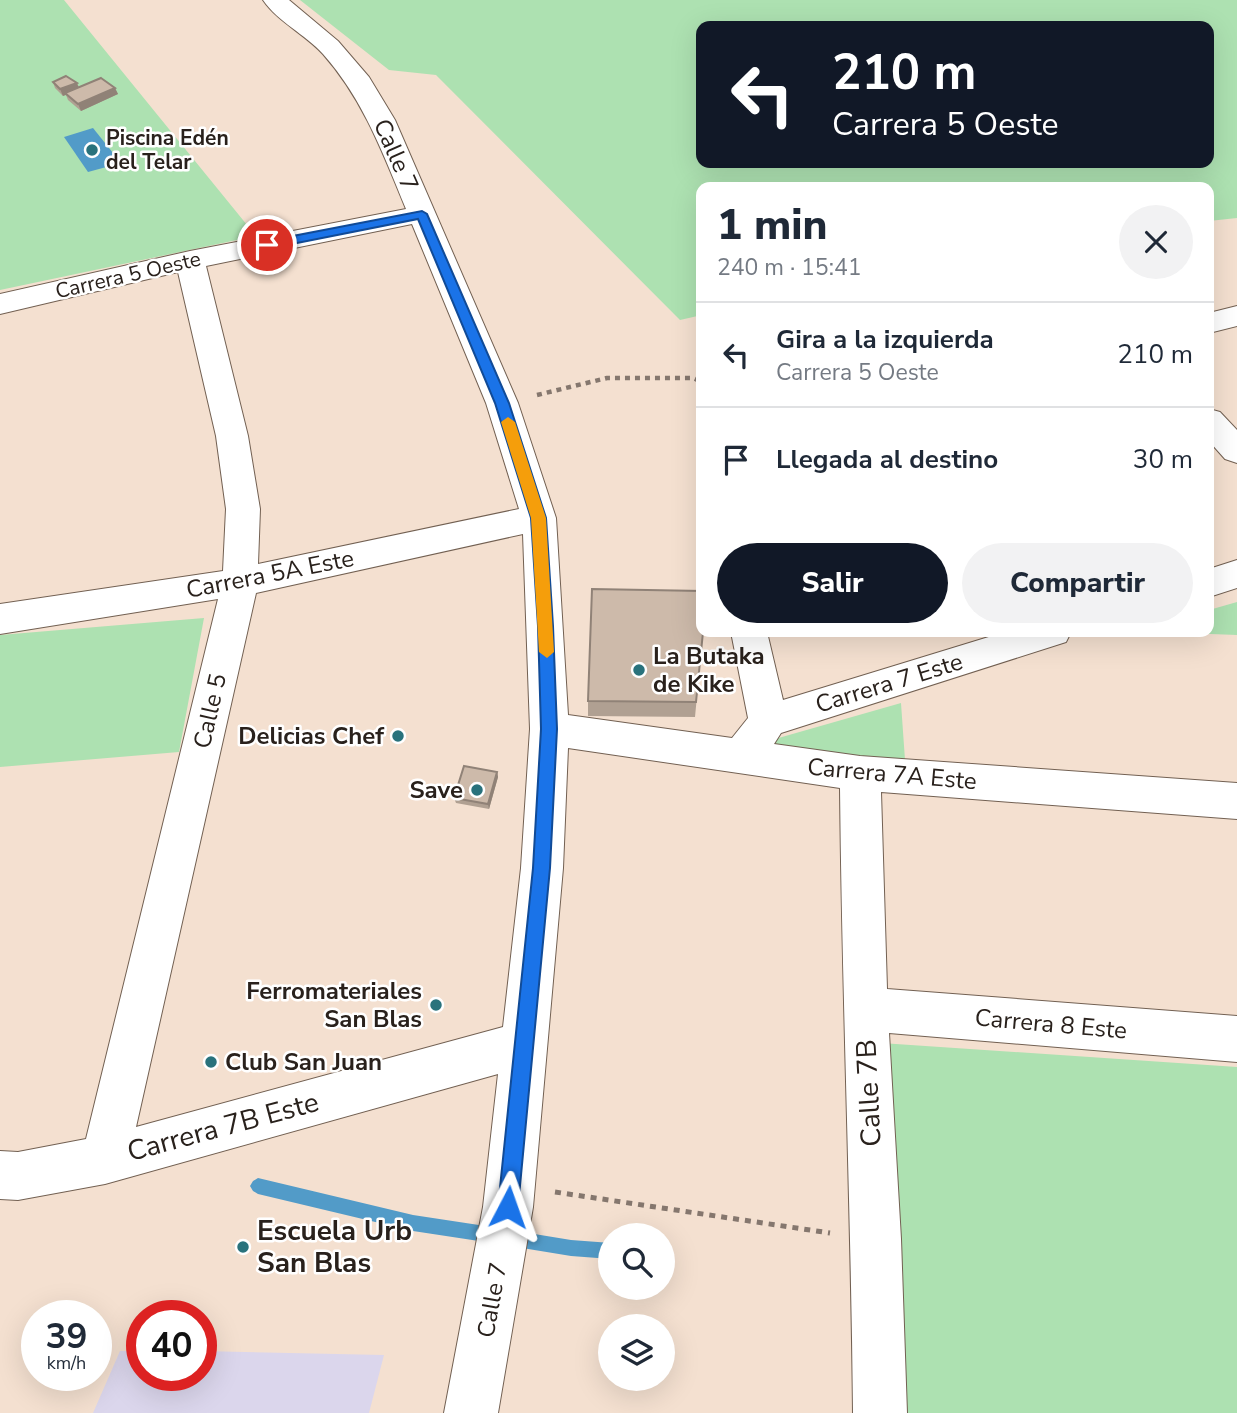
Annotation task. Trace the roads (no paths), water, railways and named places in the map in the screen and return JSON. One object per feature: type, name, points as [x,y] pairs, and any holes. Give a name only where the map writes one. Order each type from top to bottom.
[{"type":"street","name":"Calle 7","points":[[275,0],[329,46],[360,82],[382,120],[502,403],[538,518],[546,626],[549,729],[542,868],[509,1196],[471,1413]]},
{"type":"street","name":"Carrera 5 Oeste","points":[[0,304],[190,260],[422,214]]},
{"type":"street","name":"Calle 5","points":[[105,1160],[240,582],[243,509],[232,436],[190,260]]},
{"type":"street","points":[[1214,322],[1237,316]]},
{"type":"street","points":[[1214,428],[1237,451]]},
{"type":"street","name":"Carrera 5A Este","points":[[0,619],[240,582],[538,518]]},
{"type":"street","points":[[1214,581],[1237,574]]},
{"type":"street","points":[[740,758],[768,721],[750,637]]},
{"type":"street","name":"Carrera 7 Este","points":[[768,721],[1037,637]]},
{"type":"street","name":"Carrera 7A Este","points":[[549,729],[860,774],[1237,801]]},
{"type":"street","name":"Calle 7B","points":[[860,774],[864,1009],[876,1240],[880,1413]]},
{"type":"street","name":"Carrera 8 Este","points":[[864,1009],[1237,1039]]},
{"type":"street","name":"Carrera 7B Este","points":[[0,1175],[18,1176],[105,1160],[525,1044]]},
{"type":"water","name":"Piscina Edén del Telar","points":[[93,128],[121,163],[88,172],[64,137]]},
{"type":"waterway","points":[[258,1186],[413,1223],[492,1235]]},
{"type":"waterway","points":[[510,1238],[598,1250]]},
{"type":"place","name":"Piscina Edén del Telar","points":[[92,150]]},
{"type":"place","name":"La Butaka de Kike","points":[[639,670]]},
{"type":"place","name":"Delicias Chef","points":[[398,736]]},
{"type":"place","name":"Save","points":[[477,790]]},
{"type":"place","name":"Ferromateriales San Blas","points":[[436,1005]]},
{"type":"place","name":"Club San Juan","points":[[211,1062]]},
{"type":"place","name":"Escuela Urb San Blas","points":[[243,1247]]}]
